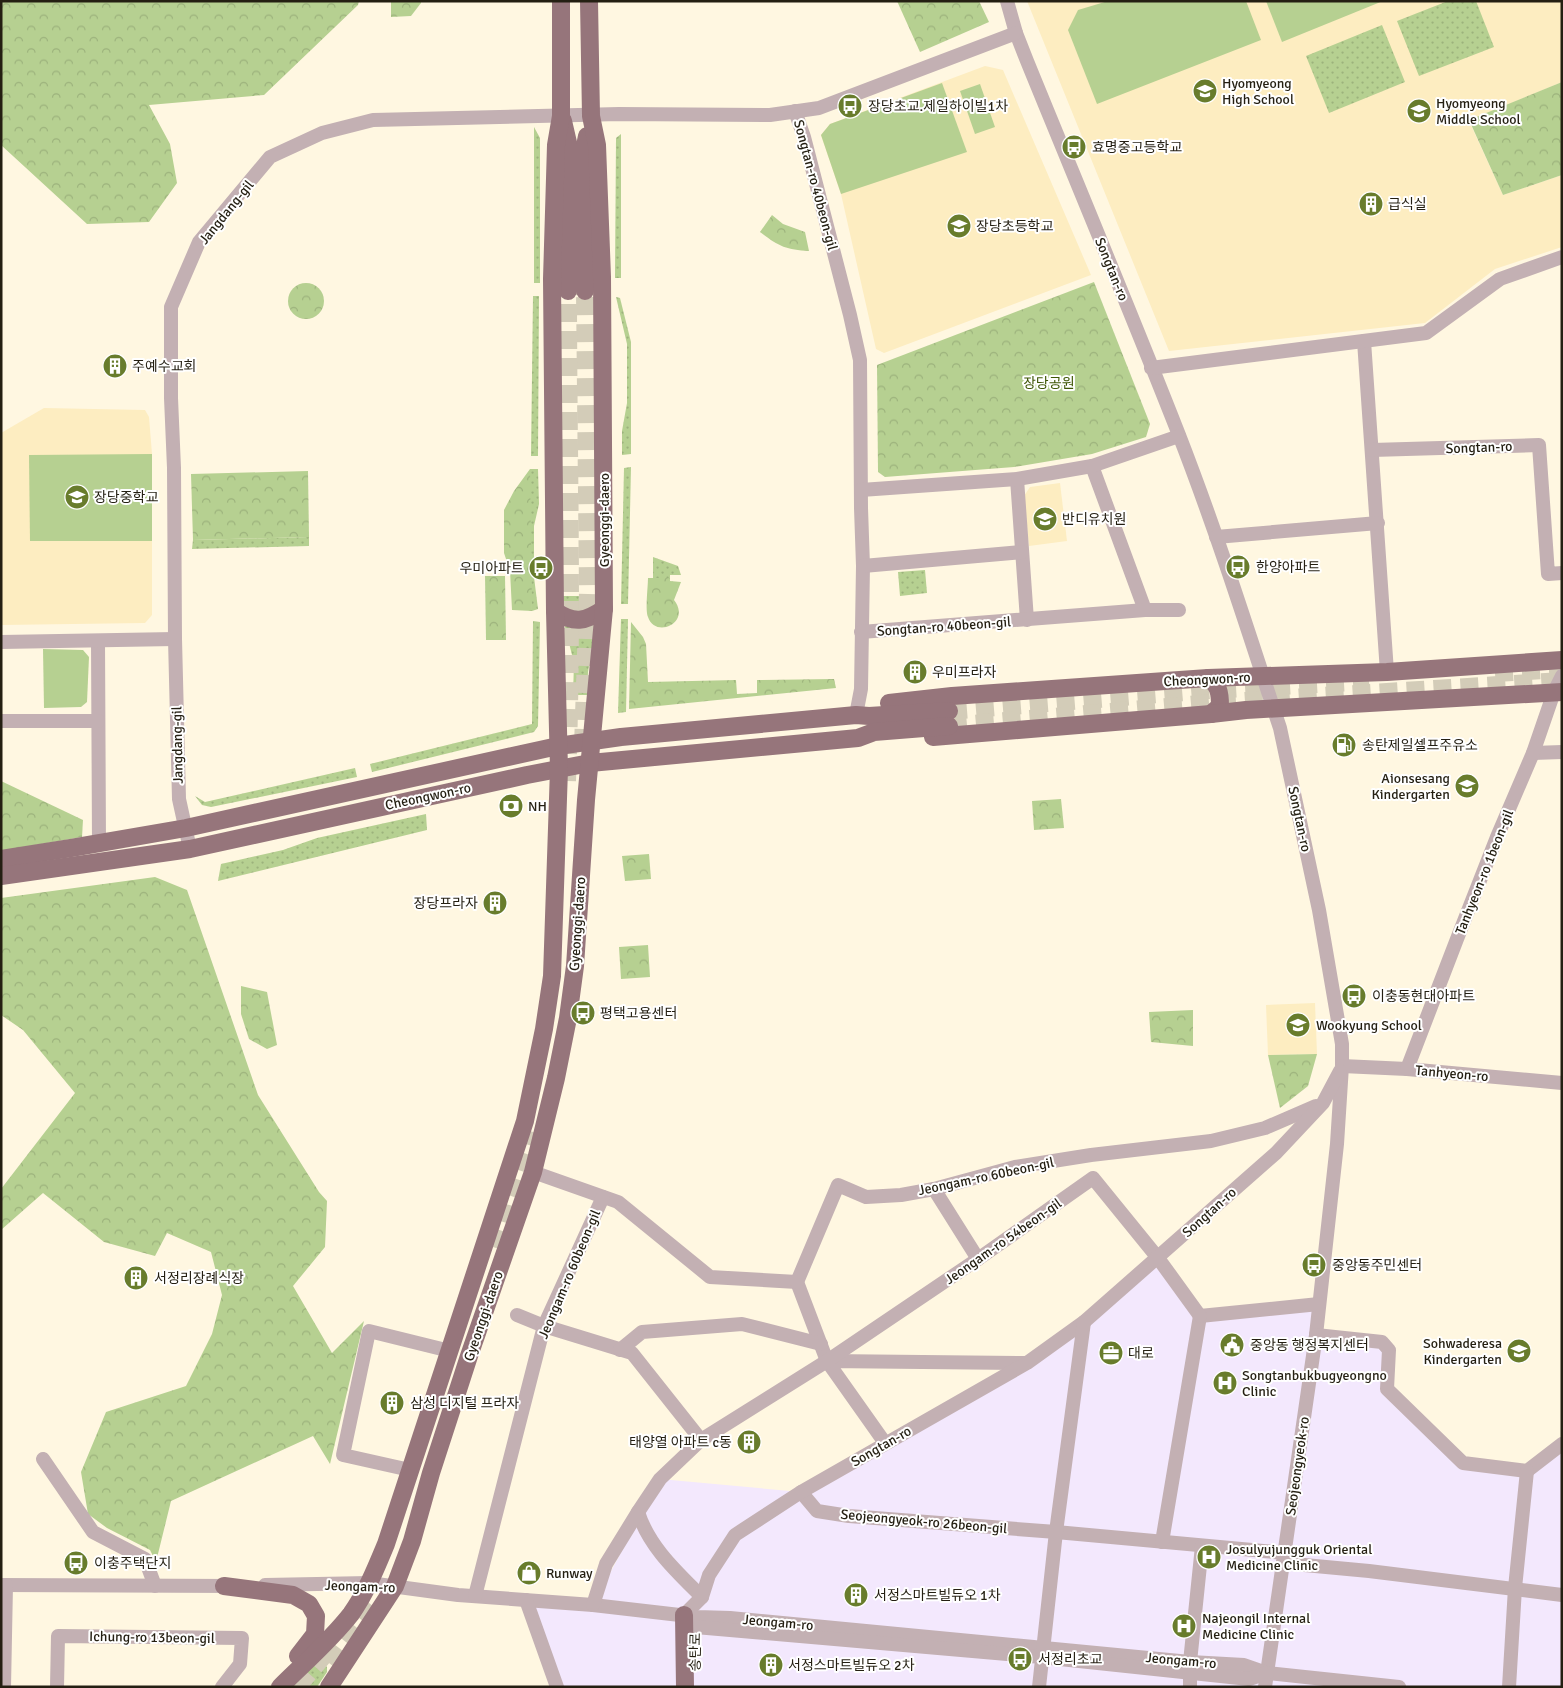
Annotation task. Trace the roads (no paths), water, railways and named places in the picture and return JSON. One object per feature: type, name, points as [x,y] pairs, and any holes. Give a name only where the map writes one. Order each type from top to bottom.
[{"type":"main road","name":"Gyeonggi-daero","points":[[561,1],[576,116],[585,146],[577,291],[569,147],[576,116],[589,1]]},
{"type":"main road","name":"Gyeonggi-daero","points":[[329,1687],[395,1586],[412,1541],[431,1473],[469,1356],[533,1172],[556,1078],[569,1009],[575,966],[586,800],[604,609],[602,277],[597,145],[576,116]]},
{"type":"main road","name":"Gyeonggi-daero","points":[[280,1687],[337,1630],[352,1612],[369,1583],[386,1544],[525,1121],[544,1030],[552,976],[559,769],[554,611],[552,279],[556,145],[576,116]]},
{"type":"main road","points":[[554,611],[565,618],[580,621],[593,617],[604,609]]},
{"type":"main road","name":"Cheongwon-ro","points":[[856,715],[868,706],[952,696],[1208,678],[1387,672],[1562,660]]},
{"type":"main road","points":[[1208,678],[1217,684],[1220,696],[1220,706],[1211,714]]},
{"type":"main road","name":"Cheongwon-ro","points":[[1,876],[190,849],[590,763],[858,738],[879,741],[1246,710],[1274,710],[1559,687]]},
{"type":"main road","name":"Cheongwon-ro","points":[[1,858],[186,828],[558,746],[856,715],[949,718],[874,732],[858,738]]},
{"type":"main road","points":[[224,1586],[293,1595],[308,1604],[316,1616],[315,1634],[275,1687]]},
{"type":"main road","points":[[685,1687],[690,1621]]},
{"type":"main road","name":"송탄로","points":[[690,1621],[695,1687]]},
{"type":"street","name":"Songtan-ro","points":[[690,1621],[710,1575],[735,1535],[800,1492],[1027,1363],[1084,1322],[1276,1152],[1323,1103],[1342,1066],[1342,1044],[1316,894],[1282,737],[1274,710],[1216,537],[1179,436],[1114,271],[1016,33],[1007,1]]},
{"type":"street","name":"Songtan-ro 40beon-gil","points":[[856,715],[861,689],[863,566],[860,360],[796,112],[819,108],[1016,33]]},
{"type":"street","name":"Jangdang-gil","points":[[190,849],[179,798],[170,307],[199,242],[270,157],[322,133],[373,120],[619,114],[770,115],[796,112]]},
{"type":"street","points":[[1151,368],[1426,333],[1500,279],[1562,257]]},
{"type":"street","points":[[1364,341],[1387,672]]},
{"type":"street","points":[[861,490],[1017,479],[1092,466],[1179,436]]},
{"type":"street","name":"Songtan-ro","points":[[1372,450],[1539,445],[1548,574],[1562,573]]},
{"type":"street","points":[[1092,466],[1145,610]]},
{"type":"street","name":"Songtan-ro 40beon-gil","points":[[1017,479],[1027,620]]},
{"type":"street","points":[[1216,537],[1378,523]]},
{"type":"street","points":[[863,566],[1022,552]]},
{"type":"street","name":"Songtan-ro 40beon-gil","points":[[861,632],[1145,610],[1179,610]]},
{"type":"street","points":[[1,642],[175,639]]},
{"type":"street","points":[[98,641],[99,843]]},
{"type":"street","name":"Tanhyeon-ro 1beon-gil","points":[[1407,1069],[1457,939],[1559,687]]},
{"type":"street","points":[[1,722],[98,721]]},
{"type":"street","points":[[1533,753],[1562,752]]},
{"type":"street","name":"Tanhyeon-ro","points":[[1342,1066],[1407,1069],[1562,1083]]},
{"type":"street","name":"Seojeongyeok-ro","points":[[1266,1680],[1316,1335],[1337,1144],[1342,1066]]},
{"type":"street","name":"Jeongam-ro 60beon-gil","points":[[475,1596],[544,1326],[603,1197],[618,1202],[710,1277],[797,1282],[838,1185],[866,1197],[934,1189],[1015,1167],[1091,1155],[1211,1141],[1265,1128],[1323,1103]]},
{"type":"street","points":[[533,1172],[603,1197]]},
{"type":"street","name":"Jeongam-ro 54beon-gil","points":[[593,1605],[606,1564],[638,1512],[660,1479],[701,1440],[827,1361],[978,1259],[1093,1178],[1158,1258]]},
{"type":"street","points":[[934,1189],[978,1259]]},
{"type":"street","points":[[1158,1258],[1200,1316],[1162,1542]]},
{"type":"street","points":[[797,1282],[827,1361],[885,1443]]},
{"type":"street","points":[[1200,1316],[1319,1304]]},
{"type":"street","points":[[517,1316],[632,1353],[701,1440]]},
{"type":"street","points":[[1039,1687],[1056,1532],[1084,1322]]},
{"type":"street","points":[[620,1350],[642,1332],[742,1324],[821,1344]]},
{"type":"street","name":"Gyeonggi-daero","points":[[410,1470],[343,1455],[368,1331],[450,1351]]},
{"type":"street","points":[[1316,1335],[1382,1342],[1389,1350],[1387,1389],[1463,1462],[1527,1471],[1562,1444]]},
{"type":"street","points":[[827,1361],[1027,1363]]},
{"type":"street","points":[[43,1459],[92,1532],[144,1559],[155,1586]]},
{"type":"street","points":[[1509,1687],[1515,1588],[1527,1471]]},
{"type":"street","name":"Seojeongyeok-ro 26beon-gil","points":[[800,1492],[817,1511],[849,1516],[1056,1532],[1202,1546],[1562,1595]]},
{"type":"street","points":[[638,1512],[642,1527],[665,1560],[702,1597]]},
{"type":"street","points":[[1190,1687],[1190,1667],[1202,1546]]},
{"type":"street","name":"Jeongam-ro","points":[[3,1585],[224,1586],[369,1583],[475,1596],[593,1605],[690,1621],[1190,1667],[1244,1666],[1266,1680],[1399,1687]]},
{"type":"street","points":[[3,1585],[4,1687]]},
{"type":"street","points":[[526,1600],[558,1687]]},
{"type":"street","name":"Ichung-ro 13beon-gil","points":[[57,1687],[58,1636],[242,1638],[240,1664],[222,1687]]},
{"type":"tunnel","points":[[567,781],[570,597],[568,291]]},
{"type":"tunnel","points":[[583,747],[588,592],[585,291]]},
{"type":"tunnel","points":[[1495,673],[1562,669]]},
{"type":"tunnel","points":[[949,711],[1210,690],[1369,681]]},
{"type":"tunnel","points":[[949,726],[1212,703],[1562,681]]},
{"type":"tunnel","points":[[493,1247],[530,1131]]},
{"type":"tunnel","points":[[329,1663],[378,1600]]},
{"type":"tunnel","points":[[297,1687],[332,1646]]},
{"type":"place","name":"Hyomyeong High School","points":[[1205,91]]},
{"type":"place","name":"장당초교.제일하이빌1차","points":[[850,106]]},
{"type":"place","name":"Hyomyeong Middle School","points":[[1419,111]]},
{"type":"place","name":"효명중고등학교","points":[[1074,147]]},
{"type":"place","name":"급식실","points":[[1371,204]]},
{"type":"place","name":"장당초등학교","points":[[959,226]]},
{"type":"place","name":"주예수교회","points":[[115,366]]},
{"type":"place","name":"장당중학교","points":[[77,497]]},
{"type":"place","name":"반디유치원","points":[[1045,519]]},
{"type":"place","name":"한양아파트","points":[[1238,567]]},
{"type":"place","name":"우미아파트","points":[[541,568]]},
{"type":"place","name":"우미프라자","points":[[915,672]]},
{"type":"place","name":"송탄제일셀프주유소","points":[[1344,745]]},
{"type":"place","name":"Aionsesang Kindergarten","points":[[1467,786]]},
{"type":"place","name":"NH","points":[[511,806]]},
{"type":"place","name":"장당프라자","points":[[495,903]]},
{"type":"place","name":"이충동현대아파트","points":[[1354,996]]},
{"type":"place","name":"평택고용센터","points":[[583,1013]]},
{"type":"place","name":"Wookyung School","points":[[1298,1025]]},
{"type":"place","name":"중앙동주민센터","points":[[1314,1265]]},
{"type":"place","name":"서정리장례식장","points":[[136,1278]]},
{"type":"place","name":"중앙동 행정복지센터","points":[[1232,1345]]},
{"type":"place","name":"Sohwaderesa Kindergarten","points":[[1519,1351]]},
{"type":"place","name":"대로","points":[[1111,1353]]},
{"type":"place","name":"Songtanbukbugyeongno Clinic","points":[[1225,1383]]},
{"type":"place","name":"삼성 디지털 프라자","points":[[392,1403]]},
{"type":"place","name":"태양열 아파트 c동","points":[[749,1442]]},
{"type":"place","name":"Josulyujungguk Oriental Medicine Clinic","points":[[1209,1557]]},
{"type":"place","name":"이충주택단지","points":[[76,1563]]},
{"type":"place","name":"Runway","points":[[529,1573]]},
{"type":"place","name":"서정스마트빌듀오 1차","points":[[856,1595]]},
{"type":"place","name":"Najeongil Internal Medicine Clinic","points":[[1184,1626]]},
{"type":"place","name":"서정리초교","points":[[1020,1659]]},
{"type":"place","name":"서정스마트빌듀오 2차","points":[[771,1665]]},
{"type":"park label","name":"장당공원","points":[[1049,383]]}]
